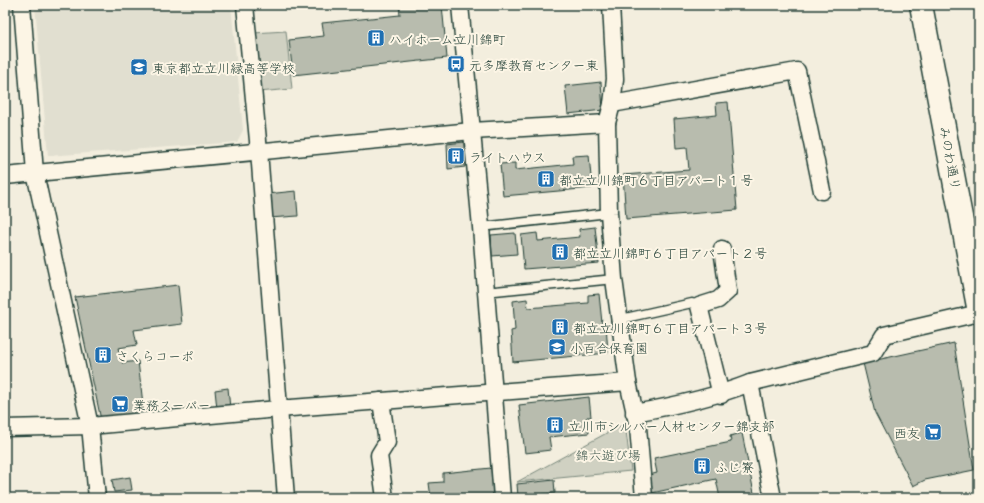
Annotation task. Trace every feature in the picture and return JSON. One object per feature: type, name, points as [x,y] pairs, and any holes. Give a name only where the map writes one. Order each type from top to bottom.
[{"type":"street","points":[[22,5],[35,173],[90,426],[97,498]]},
{"type":"street","points":[[245,5],[259,151],[286,498]]},
{"type":"street","points":[[460,5],[481,227],[502,498]]},
{"type":"street","points":[[611,5],[615,79],[612,104],[606,123],[609,213],[614,280],[621,319],[628,382],[638,427],[644,498]]},
{"type":"street","name":"みのわ通り","points":[[921,5],[976,257],[979,312]]},
{"type":"street","points":[[612,104],[797,71],[822,191]]},
{"type":"street","points":[[5,176],[472,131],[606,123]]},
{"type":"street","points":[[721,395],[699,306],[718,300],[728,291],[722,249]]},
{"type":"street","points":[[634,413],[681,405],[721,395],[750,383],[873,353],[884,335],[979,312]]},
{"type":"street","points":[[5,428],[90,426],[381,400],[628,382]]},
{"type":"street","points":[[750,383],[773,498]]},
{"type":"street","points":[[381,400],[387,442],[379,455],[386,498]]},
{"type":"lane","points":[[481,227],[609,213]]},
{"type":"lane","points":[[485,292],[614,280]]},
{"type":"lane","points":[[621,319],[692,303],[699,306]]},
{"type":"shaded area","name":"東京都立立川緑高等学校","points":[[35,5],[231,5],[243,130],[237,142],[48,156]]},
{"type":"green space","points":[[286,31],[292,89],[258,92],[253,33]]},
{"type":"green space","name":"錦六遊び場","points":[[625,423],[631,471],[517,482]]},
{"type":"building","name":"ハイホーム立川錦町","points":[[399,5],[442,5],[447,58],[293,75],[289,40],[324,36],[322,23],[400,15]]},
{"type":"building","points":[[601,82],[603,110],[568,114],[565,86]]},
{"type":"building","points":[[728,102],[737,210],[626,219],[623,175],[689,170],[687,147],[676,148],[674,119],[717,115],[716,103]]},
{"type":"building","name":"ライトハウス","points":[[464,142],[465,167],[448,169],[447,144]]},
{"type":"building","name":"都立立川錦町６丁目アパート１号","points":[[589,155],[592,188],[503,196],[500,164],[515,163],[515,170],[573,164],[572,156]]},
{"type":"building","points":[[296,191],[298,216],[269,218],[267,194]]},
{"type":"building","name":"都立立川錦町６丁目アパート２号","points":[[595,227],[599,263],[524,269],[521,235],[537,233],[538,241],[580,237],[579,229]]},
{"type":"building","points":[[515,233],[517,254],[492,256],[491,235]]},
{"type":"building","name":"さくらコーポ","points":[[178,285],[182,324],[134,330],[137,345],[118,348],[122,363],[138,361],[144,413],[101,420],[75,297]]},
{"type":"building","name":"都立立川錦町６丁目アパート３号","points":[[599,294],[602,323],[606,324],[608,353],[513,362],[511,331],[515,330],[513,301],[527,299],[528,308],[588,303],[588,295]]},
{"type":"building","points":[[954,343],[974,470],[925,480],[913,486],[875,413],[863,363]]},
{"type":"building","points":[[228,388],[230,408],[217,409],[215,390]]},
{"type":"building","name":"立川市シルバー人材センター錦支部","points":[[589,397],[591,417],[587,417],[589,433],[549,437],[551,450],[525,453],[519,405]]},
{"type":"building","name":"ふじ寮","points":[[742,433],[755,498],[720,498],[716,479],[652,493],[649,475],[657,473],[654,458],[731,442],[730,436]]},
{"type":"building","points":[[491,468],[494,498],[444,498],[444,496],[431,498],[429,483],[443,482],[443,473]]},
{"type":"building","points":[[130,477],[132,490],[114,492],[112,480]]},
{"type":"building","points":[[554,480],[555,493],[518,497],[517,484]]},
{"type":"place","name":"ハイホーム立川錦町","points":[[376,38]]},
{"type":"place","name":"元多摩教育センター東","points":[[456,64]]},
{"type":"place","name":"東京都立立川緑高等学校","points":[[139,67]]},
{"type":"place","name":"ライトハウス","points":[[456,156]]},
{"type":"place","name":"都立立川錦町６丁目アパート１号","points":[[546,179]]},
{"type":"place","name":"都立立川錦町６丁目アパート２号","points":[[560,252]]},
{"type":"place","name":"都立立川錦町６丁目アパート３号","points":[[560,327]]},
{"type":"place","name":"小百合保育園","points":[[557,347]]},
{"type":"place","name":"さくらコーポ","points":[[103,355]]},
{"type":"place","name":"業務スーパー","points":[[120,404]]},
{"type":"place","name":"立川市シルバー人材センター錦支部","points":[[555,425]]},
{"type":"place","name":"西友","points":[[933,432]]},
{"type":"place","name":"ふじ寮","points":[[702,466]]}]
